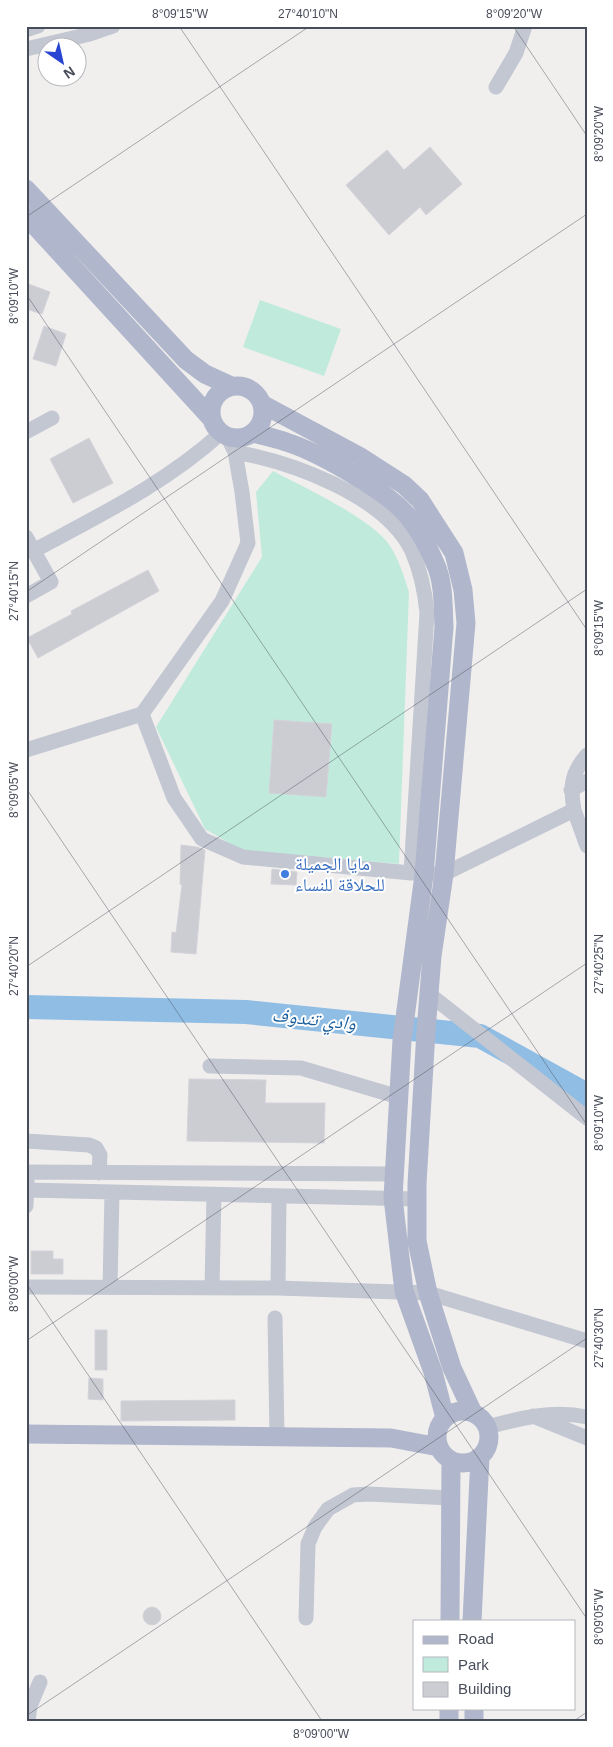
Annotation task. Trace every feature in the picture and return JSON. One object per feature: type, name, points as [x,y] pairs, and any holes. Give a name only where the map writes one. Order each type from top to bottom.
[{"type":"main road","points":[[26,189],[186,360],[205,374],[231,386],[247,387],[254,391],[262,404],[359,456],[404,485],[420,500],[433,517],[454,554],[463,590],[466,623],[444,874],[429,994],[416,1199],[417,1241],[428,1293],[452,1368],[473,1413]]},
{"type":"main road","points":[[26,216],[223,435],[245,437],[253,433],[262,420],[262,404]]},
{"type":"main road","points":[[223,435],[210,409],[217,394],[231,386]]},
{"type":"main road","points":[[253,433],[287,442],[346,471],[391,500],[406,514],[418,531],[436,564],[443,594],[444,627],[402,1040],[394,1198],[404,1291],[434,1372],[442,1422],[437,1437],[445,1454],[451,1498],[450,1620]]},
{"type":"main road","points":[[26,1434],[391,1438],[445,1454],[461,1463],[471,1462],[480,1457],[486,1448],[489,1438],[487,1427],[482,1419],[473,1413],[464,1411],[454,1413],[442,1422],[391,1438]]},
{"type":"main road","points":[[472,1620],[480,1457]]},
{"type":"street","points":[[26,30],[38,26]]},
{"type":"street","points":[[26,49],[90,34],[113,26]]},
{"type":"street","points":[[496,87],[516,53],[525,26]]},
{"type":"street","points":[[26,432],[52,418]]},
{"type":"street","points":[[35,550],[130,499],[193,458],[223,435]]},
{"type":"street","points":[[26,750],[142,714],[222,601],[248,544],[242,492],[223,435]]},
{"type":"street","points":[[223,435],[303,470],[357,497],[392,524],[411,550],[424,584],[428,613],[418,874]]},
{"type":"street","points":[[26,537],[35,550],[51,582],[26,596]]},
{"type":"street","points":[[142,714],[174,798],[202,839],[242,857],[418,874],[444,874],[574,810]]},
{"type":"street","points":[[587,755],[572,778],[571,790],[574,810],[587,846]]},
{"type":"street","points":[[571,790],[587,781]]},
{"type":"street","points":[[429,994],[587,1118]]},
{"type":"street","points":[[210,1066],[301,1068],[399,1098]]},
{"type":"street","points":[[26,1141],[89,1145],[96,1148],[100,1155],[99,1173]]},
{"type":"street","points":[[26,1206],[27,1172],[394,1174]]},
{"type":"street","points":[[27,1190],[416,1199]]},
{"type":"street","points":[[110,1287],[112,1192]]},
{"type":"street","points":[[212,1288],[214,1195]]},
{"type":"street","points":[[278,1288],[279,1197]]},
{"type":"street","points":[[26,1287],[278,1288],[428,1293],[587,1341]]},
{"type":"street","points":[[275,1318],[277,1437]]},
{"type":"street","points":[[487,1427],[533,1416],[561,1414],[587,1417]]},
{"type":"street","points":[[533,1416],[587,1438]]},
{"type":"street","points":[[306,1618],[308,1544],[315,1527],[328,1509],[353,1495],[451,1498]]},
{"type":"street","points":[[28,1721],[30,1706],[40,1682]]},
{"type":"green space","points":[[260,300],[341,329],[324,376],[243,347]]},
{"type":"green space","points":[[273,471],[336,504],[369,525],[390,546],[401,568],[409,592],[399,864],[241,850],[205,829],[156,727],[262,557],[256,492]]},
{"type":"building","points":[[430,147],[462,184],[426,215],[420,207],[389,235],[346,185],[387,150],[404,170]]},
{"type":"building","points":[[26,283],[50,292],[42,314],[26,309]]},
{"type":"building","points":[[44,326],[66,334],[56,366],[33,359]]},
{"type":"building","points":[[89,438],[113,483],[73,503],[50,459]]},
{"type":"building","points":[[148,570],[159,591],[38,658],[27,638],[72,614],[71,611]]},
{"type":"building","points":[[274,720],[332,724],[326,797],[269,793]]},
{"type":"building","points":[[181,845],[205,850],[196,954],[171,952],[172,932],[176,933],[182,885],[180,884]]},
{"type":"building","points":[[272,869],[297,872],[296,885],[271,884]]},
{"type":"building","points":[[189,1079],[266,1080],[265,1103],[325,1103],[324,1143],[187,1141]]},
{"type":"building","points":[[31,1251],[53,1251],[53,1259],[63,1259],[63,1274],[31,1274]]},
{"type":"building","points":[[95,1330],[107,1330],[107,1370],[95,1370]]},
{"type":"building","points":[[89,1378],[103,1379],[103,1400],[88,1399]]},
{"type":"building","points":[[235,1400],[235,1420],[121,1421],[121,1401]]},
{"type":"building","points":[[152,1607],[158,1610],[161,1616],[158,1622],[152,1625],[146,1622],[143,1616],[146,1610]]},
{"type":"waterway","name":"وادي تندوف","points":[[26,1007],[246,1012],[480,1036],[587,1095]]},
{"type":"place","name":"مايا الجميلة للحلاقة للنساء","points":[[285,874]]}]
